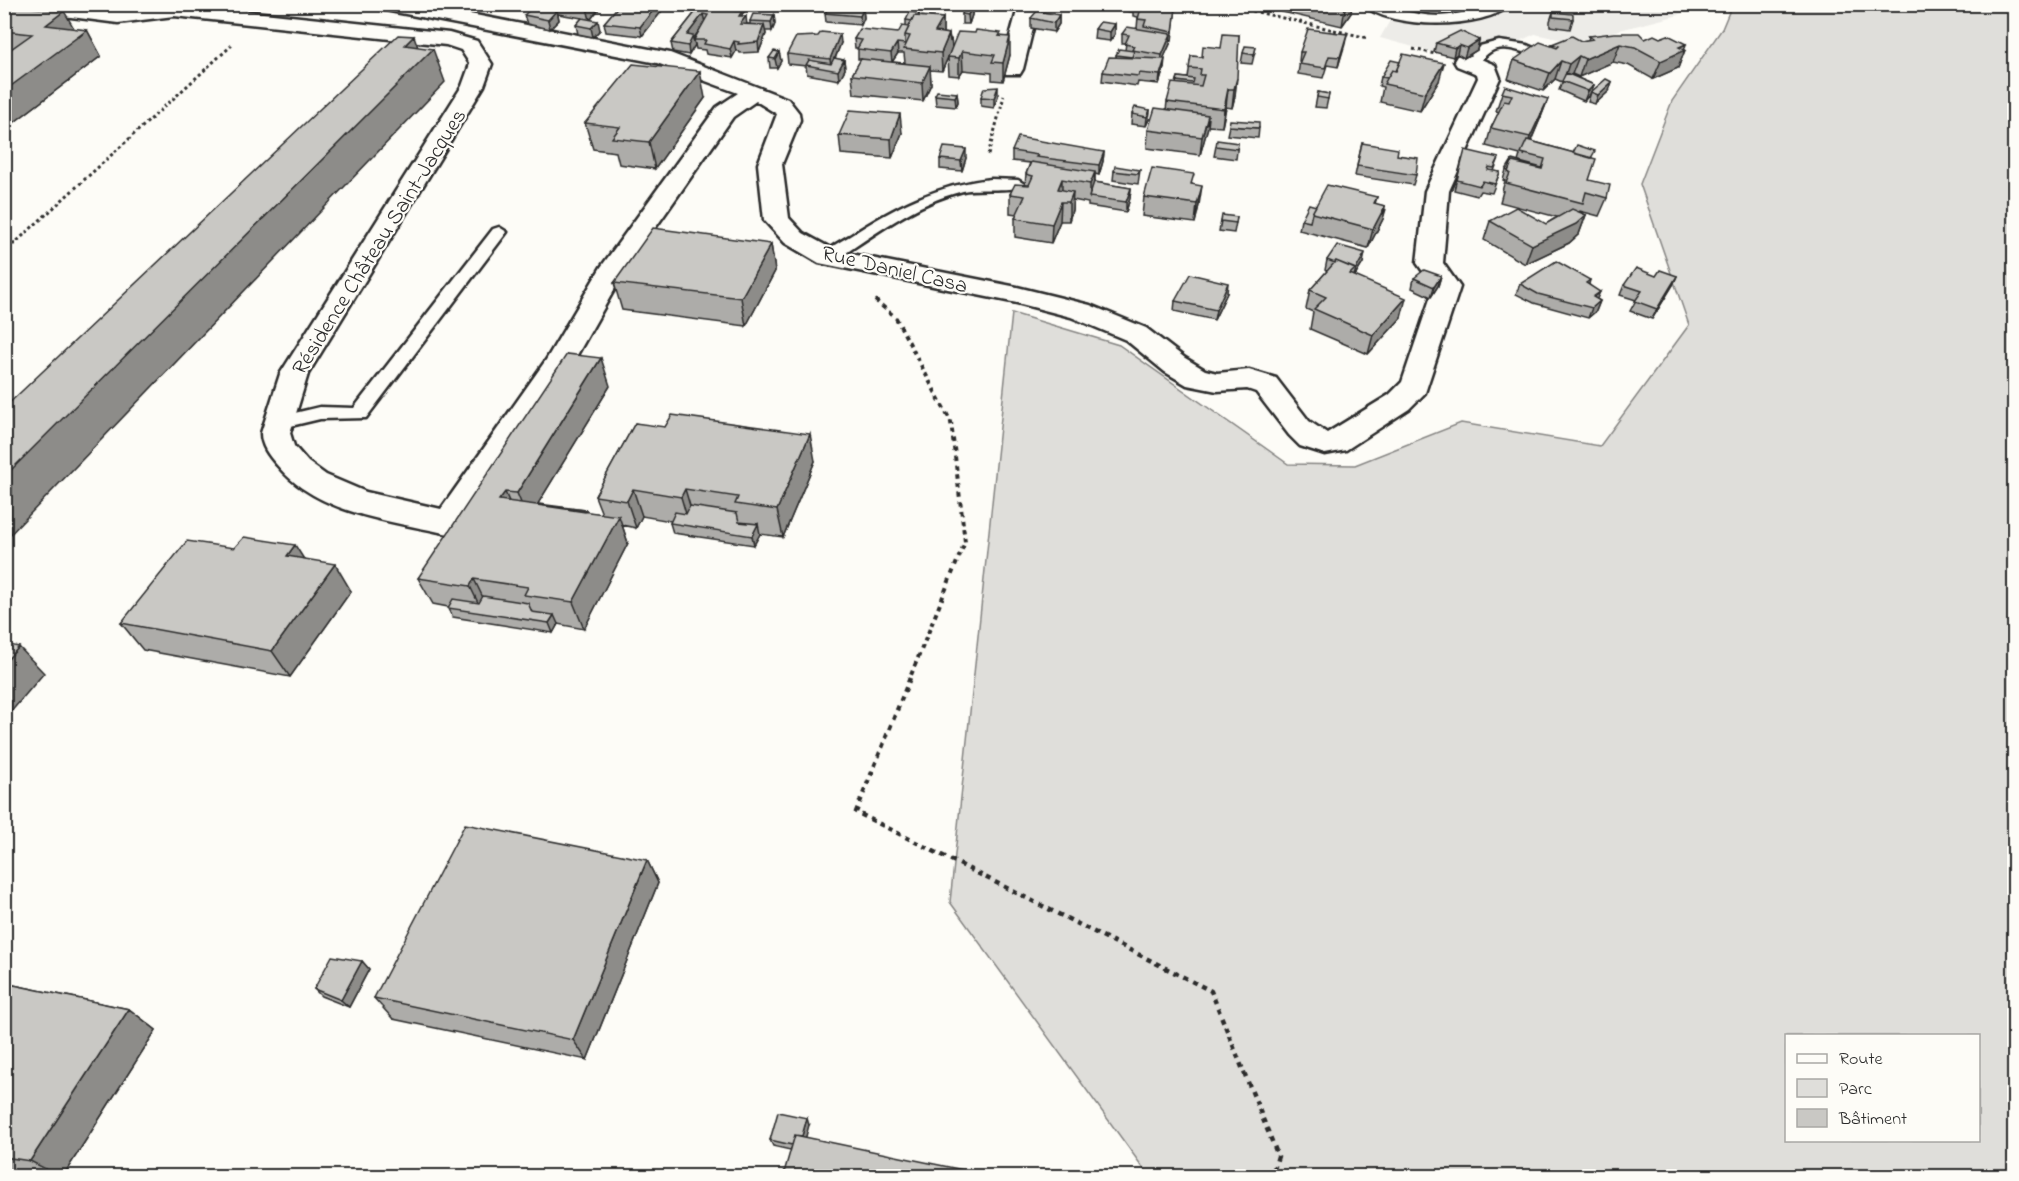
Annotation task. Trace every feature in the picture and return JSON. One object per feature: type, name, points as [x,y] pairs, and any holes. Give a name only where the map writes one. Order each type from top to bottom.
[{"type":"street","name":"Résidence Château Saint-Jacques","points":[[16,4],[118,17],[168,7],[259,21],[449,39],[469,46],[481,64],[473,86],[294,374],[278,423],[276,442],[290,464],[328,490],[356,500],[448,522],[558,364],[610,273],[637,235],[725,112],[755,92]]},
{"type":"street","points":[[290,24],[309,4]]},
{"type":"street","name":"Rue Daniel Casa","points":[[385,4],[662,58],[755,92],[780,104],[788,112],[788,120],[770,164],[777,220],[794,238],[828,257],[1017,295],[1080,311],[1136,334],[1175,365],[1197,378],[1217,382],[1249,379],[1266,385],[1299,428],[1311,440],[1325,444],[1335,443],[1381,414],[1399,402],[1415,386],[1447,287],[1430,263],[1430,243],[1437,191],[1489,78],[1487,70],[1467,62]]},
{"type":"street","points":[[1012,69],[1029,4]]},
{"type":"lane","points":[[1368,4],[1389,13],[1420,20],[1484,14],[1506,4]]},
{"type":"lane","points":[[1467,62],[1486,49],[1502,45],[1523,48],[1543,55]]},
{"type":"lane","points":[[828,257],[928,195],[980,182],[1018,185]]},
{"type":"lane","points":[[278,423],[320,413],[359,414],[499,232]]},
{"type":"path","points":[[1223,4],[1373,39]]},
{"type":"path","points":[[4,253],[259,21]]},
{"type":"path","points":[[1407,48],[1467,62]]},
{"type":"path","points":[[980,182],[1012,69]]},
{"type":"path","points":[[870,295],[896,318],[951,422],[965,542],[856,812],[1211,991],[1278,1156],[1272,1176]]},
{"type":"shaded area","points":[[1359,5],[1689,5],[1679,15],[1572,42],[1535,34],[1515,43],[1497,43],[1470,59],[1451,57],[1380,38],[1392,17]]},
{"type":"green space","points":[[1732,5],[2014,5],[2014,1176],[1149,1176],[950,902],[1012,313],[1119,345],[1288,464],[1355,465],[1461,423],[1600,446],[1689,325],[1640,184],[1672,101],[1722,29]]},
{"type":"building","points":[[4,4],[64,11],[46,25],[87,30],[4,91],[4,54],[32,34],[4,31]]},
{"type":"building","points":[[620,4],[658,4],[640,27],[604,23]]},
{"type":"building","points":[[741,4],[735,11],[742,11],[739,16],[746,16],[740,24],[764,25],[758,42],[738,44],[739,42],[734,41],[730,49],[704,44],[706,40],[694,40],[708,15],[703,14],[687,35],[693,36],[688,46],[671,43],[701,5]]},
{"type":"building","points":[[1135,4],[1171,4],[1171,7],[1176,7],[1173,32],[1144,26],[1146,20],[1138,19],[1141,8],[1133,7]]},
{"type":"building","points":[[1331,4],[1348,4],[1345,8]]},
{"type":"building","points":[[965,5],[972,6],[968,15],[962,14]]},
{"type":"building","points":[[533,7],[557,10],[548,20],[524,15]]},
{"type":"building","points":[[829,7],[863,9],[860,16],[825,13]]},
{"type":"building","points":[[1037,11],[1059,15],[1054,23],[1031,18]]},
{"type":"building","points":[[910,12],[919,13],[912,21],[906,20]]},
{"type":"building","points":[[1553,12],[1573,14],[1573,19],[1553,17]]},
{"type":"building","points":[[753,14],[774,15],[771,22],[750,21]]},
{"type":"building","points":[[914,16],[943,18],[935,32],[949,34],[941,53],[904,49],[910,36],[905,35]]},
{"type":"building","points":[[582,18],[598,21],[591,28],[576,25]]},
{"type":"building","points":[[1100,22],[1115,24],[1110,32],[1095,29]]},
{"type":"building","points":[[902,26],[909,27],[905,35],[905,44],[897,43],[891,53],[857,49],[862,40],[854,39],[860,29],[898,33]]},
{"type":"building","points":[[1127,27],[1171,34],[1162,55],[1132,50],[1134,46],[1125,44],[1129,35],[1122,34]]},
{"type":"building","points":[[1308,29],[1347,34],[1340,57],[1329,56],[1325,68],[1299,64],[1304,52],[1300,52]]},
{"type":"building","points":[[976,30],[1001,33],[999,36],[1010,37],[1003,63],[992,62],[995,55],[962,51],[959,58],[948,57],[958,32],[975,33]]},
{"type":"building","points":[[1460,31],[1479,40],[1467,48],[1459,45],[1455,48],[1436,43]]},
{"type":"building","points":[[821,32],[840,34],[830,59],[787,54],[796,37],[818,36]]},
{"type":"building","points":[[1639,33],[1645,39],[1654,35],[1660,38],[1668,35],[1686,44],[1679,47],[1685,50],[1661,61],[1635,47],[1620,44],[1585,59],[1579,56],[1569,64],[1561,61],[1550,73],[1514,60],[1540,42],[1557,48],[1559,46],[1552,44],[1572,36],[1581,41],[1593,39],[1589,36]]},
{"type":"building","points":[[1223,34],[1239,35],[1237,78],[1234,89],[1228,89],[1224,109],[1167,102],[1172,83],[1201,86],[1204,75],[1200,75],[1201,69],[1189,68],[1191,56],[1202,57],[1203,46],[1221,48]]},
{"type":"building","points":[[398,35],[414,36],[405,45],[433,49],[4,477],[4,408]]},
{"type":"building","points":[[1245,46],[1256,47],[1254,55],[1243,53]]},
{"type":"building","points":[[1119,49],[1134,51],[1132,57],[1116,55]]},
{"type":"building","points":[[774,51],[779,52],[775,59],[769,58]]},
{"type":"building","points":[[1403,54],[1444,63],[1425,93],[1384,84],[1392,70],[1396,71]]},
{"type":"building","points":[[1109,57],[1165,59],[1160,75],[1139,73],[1138,76],[1103,72]]},
{"type":"building","points":[[834,58],[844,60],[838,71],[806,65],[809,60],[831,64]]},
{"type":"building","points":[[861,59],[930,66],[922,83],[852,75]]},
{"type":"building","points":[[1391,60],[1400,62],[1396,71],[1392,70],[1387,78],[1381,77]]},
{"type":"building","points":[[633,64],[700,71],[649,142],[612,138],[620,127],[585,123]]},
{"type":"building","points":[[1566,73],[1594,85],[1588,91],[1562,81]]},
{"type":"building","points":[[1178,77],[1194,79],[1193,83],[1177,81]]},
{"type":"building","points":[[1606,79],[1612,82],[1598,95],[1591,92]]},
{"type":"building","points":[[1505,86],[1548,99],[1530,137],[1491,128],[1504,101],[1509,102],[1512,95],[1502,93]]},
{"type":"building","points":[[998,87],[994,98],[981,97],[984,88]]},
{"type":"building","points":[[937,91],[957,93],[955,97],[935,95]]},
{"type":"building","points":[[1318,92],[1329,94],[1328,99],[1317,97]]},
{"type":"building","points":[[1135,107],[1150,110],[1147,117],[1132,114]]},
{"type":"building","points":[[1155,108],[1208,115],[1202,137],[1148,130]]},
{"type":"building","points":[[850,110],[900,114],[891,139],[839,135]]},
{"type":"building","points":[[1230,120],[1259,122],[1259,128],[1229,126]]},
{"type":"building","points":[[1018,137],[1104,152],[1099,165],[1036,157],[1038,155],[1012,151]]},
{"type":"building","points":[[1217,140],[1238,143],[1237,149],[1216,146]]},
{"type":"building","points":[[1527,140],[1596,159],[1589,180],[1610,185],[1607,198],[1586,192],[1583,203],[1506,183],[1512,162],[1542,169],[1545,159],[1521,153]]},
{"type":"building","points":[[1362,143],[1398,149],[1397,155],[1418,158],[1416,175],[1357,166]]},
{"type":"building","points":[[1577,145],[1595,151],[1591,158],[1573,153]]},
{"type":"building","points":[[944,147],[966,149],[961,161],[940,159]]},
{"type":"building","points":[[1465,150],[1499,158],[1494,168],[1489,167],[1488,170],[1500,172],[1495,184],[1483,181],[1480,186],[1457,180]]},
{"type":"building","points":[[1512,160],[1542,168],[1512,162],[1508,171],[1506,170]]},
{"type":"building","points":[[1031,162],[1095,172],[1090,184],[1062,179],[1058,189],[1073,192],[1069,202],[1061,202],[1052,224],[1015,218],[1025,196],[1010,194],[1015,184],[1029,185],[1033,176],[1026,174]]},
{"type":"building","points":[[1115,166],[1140,170],[1138,174],[1114,171]]},
{"type":"building","points":[[1152,168],[1194,174],[1191,184],[1202,186],[1197,204],[1144,197]]},
{"type":"building","points":[[1094,182],[1131,188],[1126,202],[1089,197]]},
{"type":"building","points":[[1327,185],[1377,197],[1374,203],[1385,206],[1373,229],[1312,213]]},
{"type":"building","points":[[1309,204],[1316,206],[1310,222],[1301,220]]},
{"type":"building","points":[[1516,207],[1546,224],[1572,209],[1586,215],[1576,224],[1532,245],[1490,221]]},
{"type":"building","points":[[1222,215],[1237,217],[1236,223],[1221,221]]},
{"type":"building","points":[[653,228],[771,244],[741,298],[614,283]]},
{"type":"building","points":[[1337,245],[1365,253],[1356,269],[1327,260]]},
{"type":"building","points":[[1336,261],[1355,269],[1350,274],[1406,298],[1373,335],[1314,309],[1326,297],[1310,290]]},
{"type":"building","points":[[1556,261],[1590,280],[1586,283],[1600,292],[1593,297],[1600,301],[1592,308],[1538,294],[1520,284]]},
{"type":"building","points":[[1636,268],[1656,276],[1660,270],[1677,276],[1657,309],[1635,301],[1642,291],[1624,285]]},
{"type":"building","points":[[1424,270],[1441,276],[1434,287],[1414,278]]},
{"type":"building","points":[[1190,274],[1228,283],[1216,310],[1175,301]]},
{"type":"building","points":[[567,354],[601,358],[517,493],[505,492],[499,500],[619,516],[573,602],[524,595],[528,587],[474,579],[470,586],[418,578]]},
{"type":"building","points":[[672,415],[810,434],[777,510],[735,504],[738,497],[685,489],[681,497],[633,489],[627,501],[595,496],[635,423],[665,427]]},
{"type":"building","points":[[539,504],[586,510],[585,512]]},
{"type":"building","points":[[690,506],[737,513],[739,522],[758,524],[752,536],[670,523],[675,512],[686,514]]},
{"type":"building","points":[[244,537],[295,545],[287,556],[335,564],[272,651],[121,623],[187,541],[234,548]]},
{"type":"building","points":[[483,596],[528,603],[532,612],[554,615],[549,623],[448,608],[453,599],[479,603]]},
{"type":"building","points":[[4,644],[19,647],[4,663]]},
{"type":"building","points":[[465,824],[647,860],[573,1040],[374,998]]},
{"type":"building","points":[[332,956],[362,961],[341,1000],[314,989]]},
{"type":"building","points":[[4,983],[129,1009],[30,1161],[4,1157]]},
{"type":"building","points":[[778,1112],[807,1118],[802,1136],[795,1135],[792,1145],[770,1140]]},
{"type":"building","points":[[795,1135],[992,1176],[783,1176]]}]
